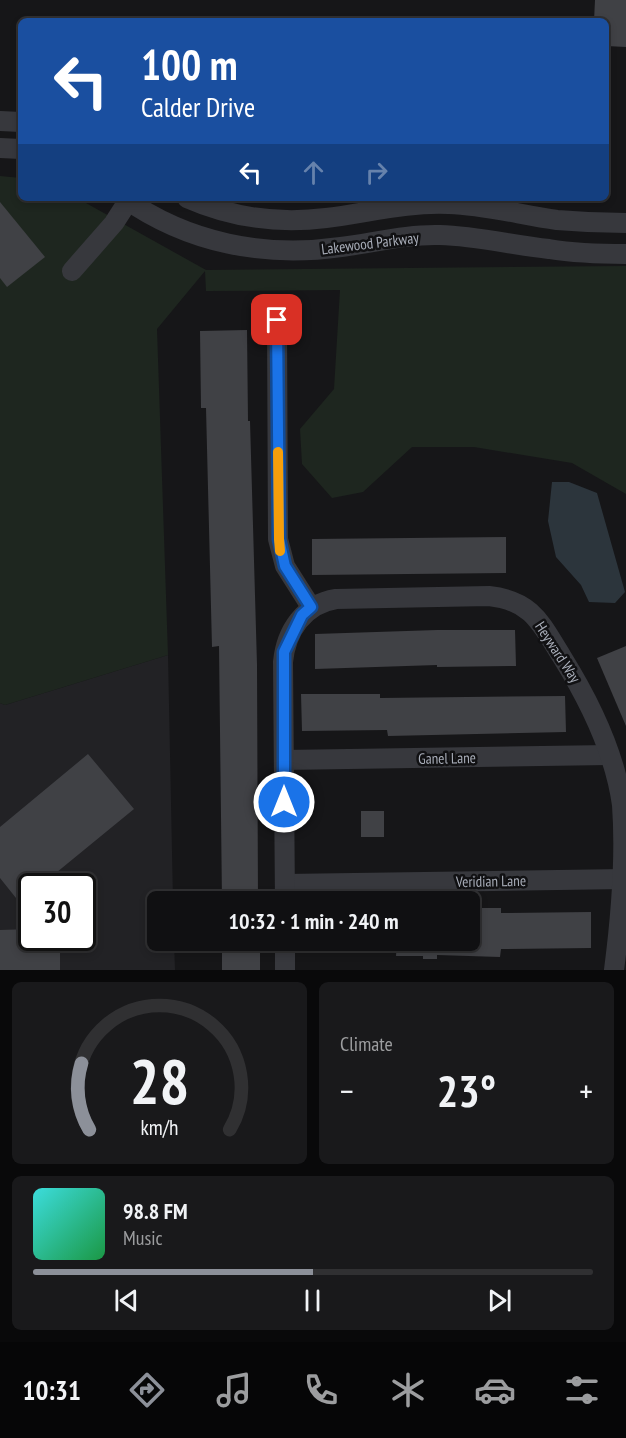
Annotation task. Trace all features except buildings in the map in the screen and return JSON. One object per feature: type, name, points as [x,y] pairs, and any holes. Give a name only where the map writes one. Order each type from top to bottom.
[{"type":"street","points":[[0,121],[18,122]]},
{"type":"street","points":[[0,148],[18,149]]},
{"type":"street","points":[[72,272],[114,223],[126,201]]},
{"type":"street","name":"Lakewood Parkway","points":[[130,201],[164,222],[190,233],[226,244],[262,250],[322,250],[437,235],[484,238],[575,252],[626,254]]},
{"type":"street","name":"Lakewood Parkway","points":[[196,201],[227,212],[278,220],[325,218],[398,207],[447,204],[496,209],[557,220],[626,223]]},
{"type":"street","points":[[277,320],[279,539],[285,566],[311,607],[302,615],[284,652],[285,891]]},
{"type":"street","name":"Heyward Way","points":[[311,607],[323,601],[336,599],[489,596],[514,600],[524,606],[542,624],[591,707],[609,755],[624,811],[625,879],[614,970]]},
{"type":"street","name":"Ganel Lane","points":[[284,760],[609,755]]},
{"type":"street","name":"Veridian Lane","points":[[334,891],[625,879]]},
{"type":"street","points":[[285,951],[285,970]]},
{"type":"shaded area","points":[[0,176],[18,178],[18,201],[82,201],[206,270],[626,266],[626,494],[572,463],[474,447],[412,447],[363,492],[332,498],[302,464],[300,429],[334,389],[340,290],[206,291],[205,271],[157,329],[168,655],[5,705],[0,703]]},
{"type":"shaded area","points":[[552,482],[569,482],[597,493],[625,592],[615,603],[589,602],[581,585],[556,557],[548,521]]},
{"type":"shaded area","points":[[168,655],[173,891],[147,891],[147,951],[174,951],[175,970],[0,970],[0,703],[5,705]]},
{"type":"slow traffic","points":[[278,452],[280,551]]},
{"type":"route","points":[[277,320],[279,539],[285,566],[311,607],[302,615],[284,652],[284,802]]}]
